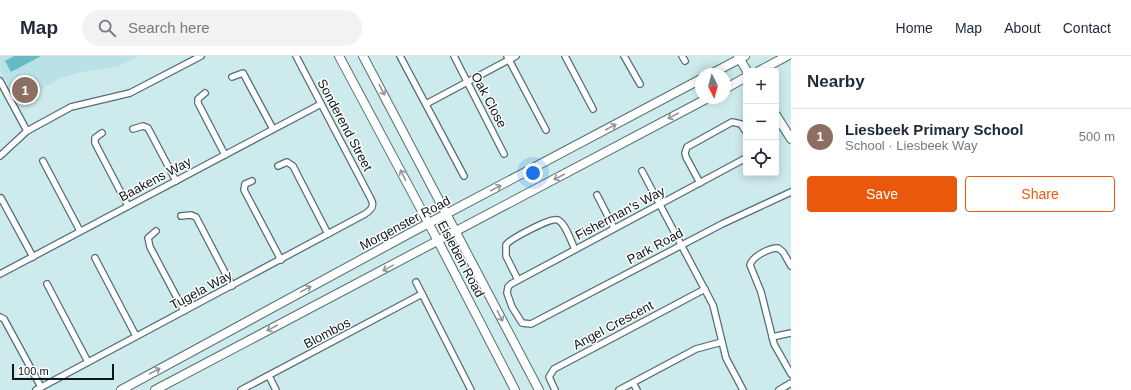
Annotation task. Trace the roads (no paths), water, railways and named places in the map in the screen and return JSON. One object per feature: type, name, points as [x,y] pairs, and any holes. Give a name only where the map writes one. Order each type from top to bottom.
[{"type":"main road","name":"Eisleben Road","points":[[339,56],[429,223],[515,390]]},
{"type":"main road","name":"Eisleben Road","points":[[363,56],[457,231],[539,390]]},
{"type":"main road","points":[[764,68],[787,56]]},
{"type":"main road","points":[[722,68],[741,57],[746,68]]},
{"type":"main road","points":[[731,86],[743,80]]},
{"type":"main road","name":"Morgenster Road","points":[[120,390],[447,213],[695,82]]},
{"type":"main road","points":[[155,390],[697,104]]},
{"type":"main road","points":[[779,121],[791,139]]},
{"type":"street","points":[[0,156],[27,132],[73,106],[132,92],[201,56]]},
{"type":"street","name":"Sonderend Street","points":[[296,56],[373,205]]},
{"type":"street","points":[[400,56],[464,176]]},
{"type":"street","name":"Oak Close","points":[[454,56],[504,154]]},
{"type":"street","points":[[426,104],[508,58],[516,56]]},
{"type":"street","points":[[566,56],[593,109]]},
{"type":"street","points":[[624,56],[640,84]]},
{"type":"street","points":[[508,58],[546,130]]},
{"type":"street","points":[[232,77],[243,73],[273,129]]},
{"type":"street","points":[[0,81],[27,132]]},
{"type":"street","points":[[204,93],[199,97],[198,103],[225,155]]},
{"type":"street","name":"Baakens Way","points":[[0,274],[321,104]]},
{"type":"street","points":[[700,183],[686,157],[685,153],[687,147],[732,122],[741,124],[743,127]]},
{"type":"street","points":[[133,129],[143,126],[148,128],[176,181]]},
{"type":"street","points":[[102,133],[95,138],[95,143],[128,206]]},
{"type":"street","name":"Fisherman's Way","points":[[507,289],[518,280],[743,160]]},
{"type":"street","points":[[43,161],[80,231]]},
{"type":"street","points":[[278,166],[287,162],[293,166],[328,234]]},
{"type":"street","points":[[642,171],[705,289],[714,309],[728,364],[743,390]]},
{"type":"street","points":[[252,181],[245,184],[244,190],[281,260]]},
{"type":"street","name":"Park Road","points":[[507,289],[508,297],[520,321],[525,325],[531,324],[722,224],[791,192]]},
{"type":"street","points":[[598,195],[614,228]]},
{"type":"street","points":[[1,198],[33,257]]},
{"type":"street","name":"Tugela Way","points":[[39,389],[365,214],[373,205]]},
{"type":"street","points":[[181,216],[191,215],[196,217],[232,286]]},
{"type":"street","points":[[518,280],[506,256],[506,245],[549,220],[558,220],[562,224],[575,249]]},
{"type":"street","points":[[156,231],[148,238],[150,247],[184,311]]},
{"type":"street","points":[[791,266],[783,252],[778,248],[771,249],[753,258],[750,265],[761,292],[772,337],[777,350],[791,374]]},
{"type":"street","points":[[95,258],[136,336]]},
{"type":"street","points":[[416,282],[471,390]]},
{"type":"street","points":[[47,284],[88,362]]},
{"type":"street","name":"Angel Crescent","points":[[555,390],[549,379],[550,374],[554,369],[705,289]]},
{"type":"street","name":"Blombos","points":[[242,390],[422,294]]},
{"type":"street","points":[[0,317],[4,319],[39,389]]},
{"type":"street","points":[[772,337],[791,333]]},
{"type":"street","points":[[619,390],[696,349],[722,342]]},
{"type":"street","points":[[269,376],[276,390]]},
{"type":"street","points":[[633,383],[637,390]]},
{"type":"street","points":[[779,390],[791,383]]},
{"type":"place","name":"Liesbeek Primary School","points":[[25,90]]}]
